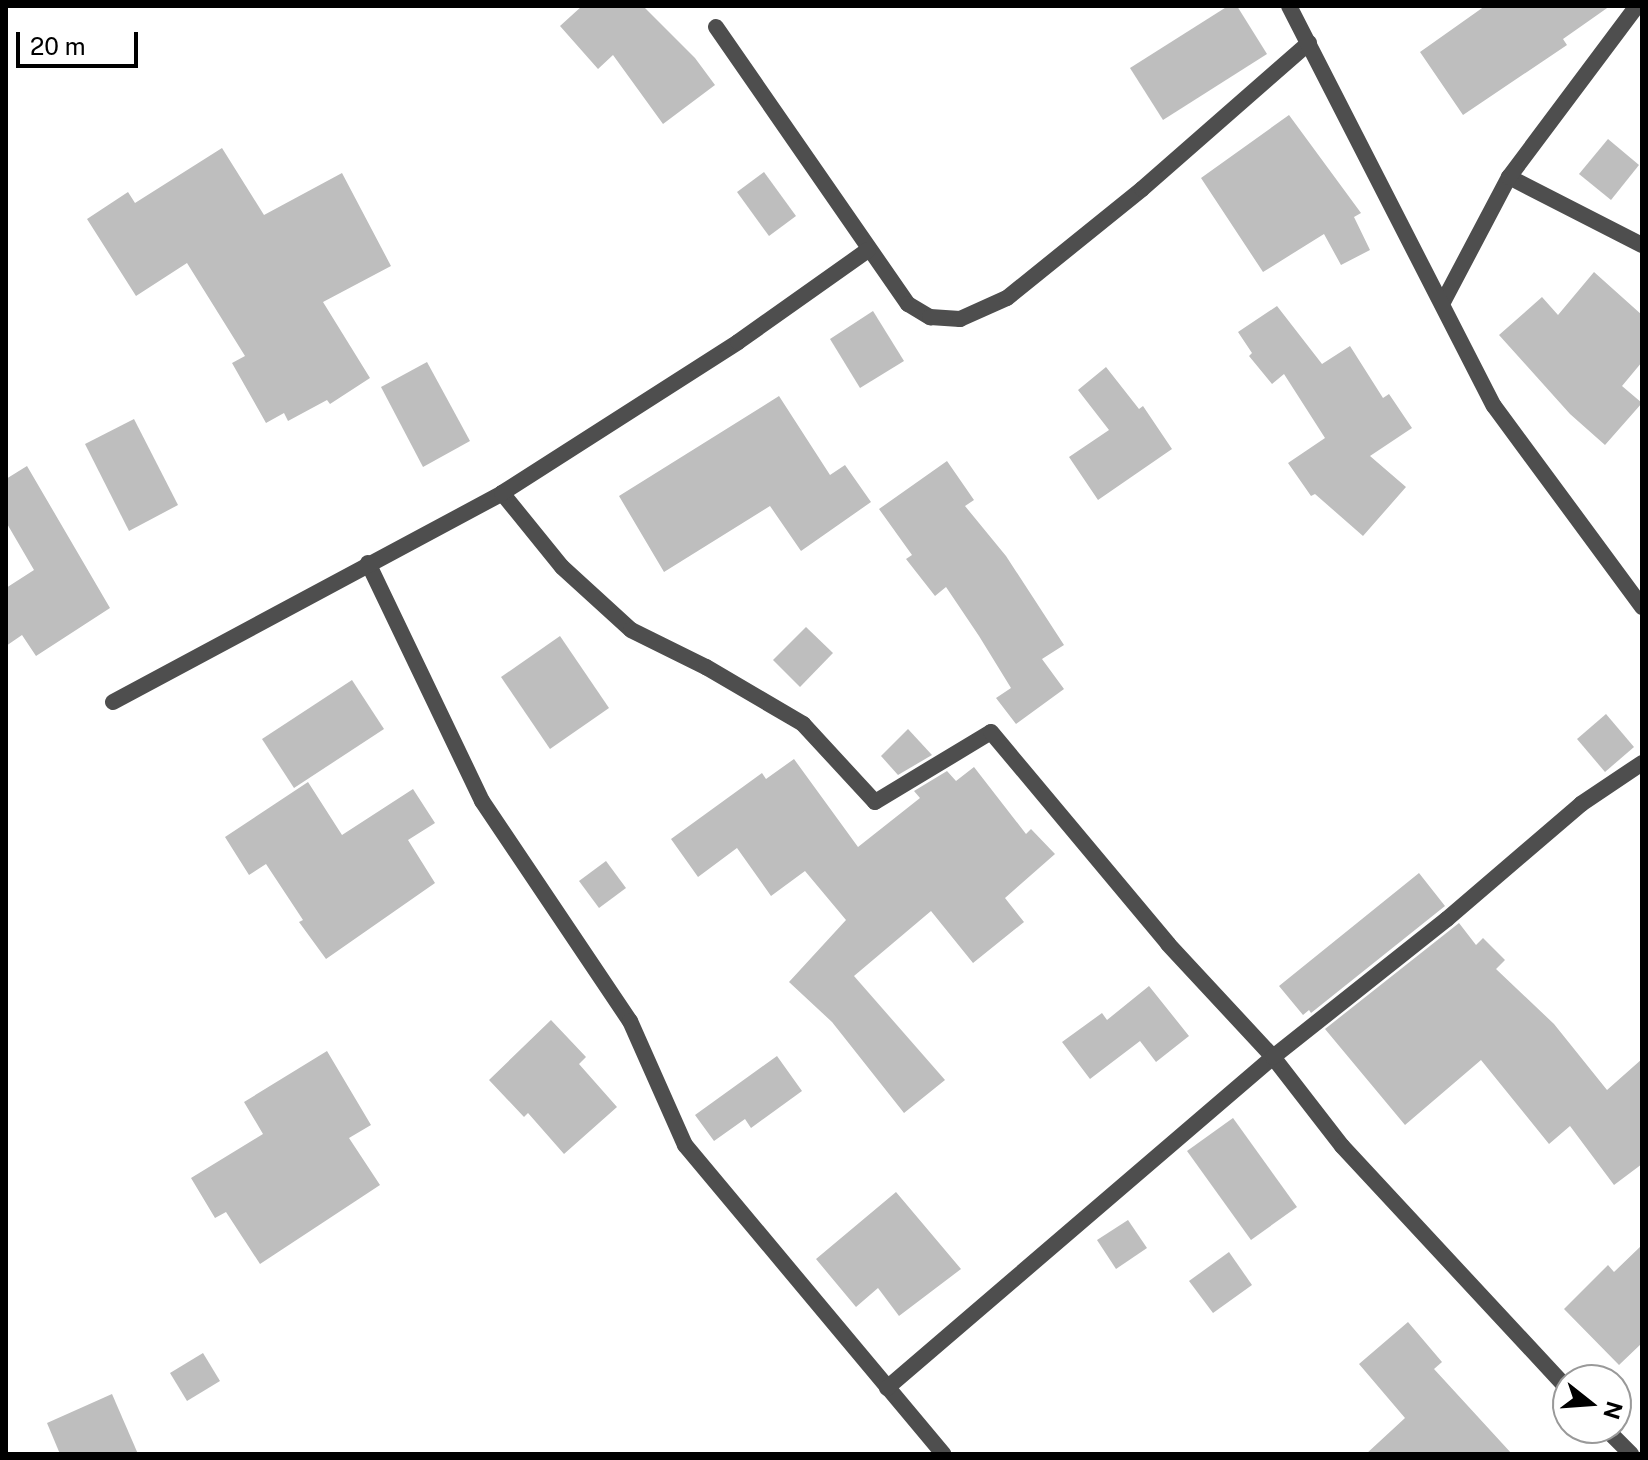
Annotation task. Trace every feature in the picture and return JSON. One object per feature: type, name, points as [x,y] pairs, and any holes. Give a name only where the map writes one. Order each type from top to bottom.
[{"type":"street","points":[[1289,6],[1494,406],[1642,607]]},
{"type":"street","points":[[1442,304],[1509,177],[1637,6]]},
{"type":"street","points":[[716,27],[908,304],[930,317],[960,319],[1007,298],[1142,189],[1309,43]]},
{"type":"street","points":[[1509,177],[1642,245]]},
{"type":"street","points":[[113,702],[502,493],[738,342],[868,250]]},
{"type":"street","points":[[502,493],[562,567],[631,630],[706,667],[803,724],[875,802],[991,732],[1168,944],[1273,1057],[1342,1146],[1552,1372]]},
{"type":"street","points":[[368,563],[482,801],[630,1021],[685,1145],[943,1454]]},
{"type":"street","points":[[887,1388],[1273,1057],[1447,919],[1581,804],[1642,763]]},
{"type":"building","points":[[582,6],[643,6],[695,58],[715,85],[663,124],[613,55],[598,69],[560,26]]},
{"type":"building","points":[[1228,6],[1237,6],[1267,54],[1163,120],[1130,68]]},
{"type":"building","points":[[1485,6],[1610,6],[1563,39],[1567,45],[1463,115],[1420,52]]},
{"type":"building","points":[[1289,115],[1361,213],[1354,217],[1370,250],[1341,265],[1324,234],[1263,272],[1201,178]]},
{"type":"building","points":[[1608,139],[1639,165],[1611,200],[1579,174]]},
{"type":"building","points":[[222,148],[264,215],[342,173],[391,266],[323,302],[370,378],[330,404],[327,400],[288,421],[284,413],[266,423],[232,363],[245,356],[187,263],[136,296],[87,219],[128,192],[135,203]]},
{"type":"building","points":[[764,172],[796,216],[769,236],[737,192]]},
{"type":"building","points":[[1594,272],[1642,315],[1642,362],[1622,386],[1642,403],[1605,445],[1570,414],[1499,335],[1542,297],[1558,315]]},
{"type":"building","points":[[1277,306],[1322,364],[1350,346],[1383,398],[1389,394],[1412,428],[1370,456],[1406,487],[1363,536],[1315,494],[1311,496],[1288,463],[1325,438],[1284,374],[1272,384],[1249,356],[1252,353],[1238,332]]},
{"type":"building","points":[[873,311],[904,361],[860,388],[830,339]]},
{"type":"building","points":[[427,362],[470,441],[423,467],[381,387]]},
{"type":"building","points":[[1106,367],[1139,409],[1143,406],[1172,449],[1098,500],[1069,457],[1109,430],[1078,390]]},
{"type":"building","points":[[779,396],[830,475],[845,465],[871,502],[801,551],[770,506],[664,572],[619,496]]},
{"type":"building","points":[[134,419],[178,505],[129,531],[85,444]]},
{"type":"building","points":[[947,461],[974,500],[965,506],[1006,556],[1064,645],[1042,659],[1064,689],[1016,724],[996,698],[1011,688],[979,636],[946,587],[935,596],[906,559],[912,555],[879,509]]},
{"type":"building","points":[[27,466],[110,608],[36,656],[22,635],[6,646],[6,588],[34,570],[6,522],[6,479]]},
{"type":"building","points":[[806,627],[833,653],[800,687],[773,660]]},
{"type":"building","points":[[560,636],[609,708],[550,749],[501,677]]},
{"type":"building","points":[[352,680],[384,729],[294,788],[262,739]]},
{"type":"building","points":[[1606,714],[1634,747],[1605,772],[1577,739]]},
{"type":"building","points":[[908,729],[932,755],[898,775],[881,756]]},
{"type":"building","points":[[794,759],[858,847],[920,798],[914,791],[947,771],[956,781],[974,767],[1026,834],[1031,829],[1055,854],[1005,898],[1024,922],[973,963],[931,911],[854,976],[945,1080],[904,1113],[832,1022],[789,982],[846,920],[805,871],[771,896],[737,848],[698,877],[671,839],[762,773],[766,779]]},
{"type":"building","points":[[308,782],[342,835],[413,789],[435,823],[408,840],[435,883],[326,959],[299,922],[303,920],[266,864],[249,875],[225,837]]},
{"type":"building","points":[[606,861],[626,888],[599,908],[579,881]]},
{"type":"building","points":[[1419,873],[1445,906],[1311,1013],[1309,1010],[1303,1015],[1279,986]]},
{"type":"building","points":[[1459,923],[1476,945],[1483,938],[1505,960],[1496,969],[1554,1024],[1607,1090],[1642,1059],[1642,1164],[1614,1185],[1570,1126],[1549,1144],[1481,1060],[1405,1125],[1325,1029]]},
{"type":"building","points":[[1149,986],[1189,1036],[1156,1062],[1140,1041],[1090,1079],[1062,1042],[1102,1013],[1107,1020]]},
{"type":"building","points":[[551,1020],[586,1057],[579,1064],[617,1107],[564,1154],[528,1113],[524,1117],[489,1080]]},
{"type":"building","points":[[327,1051],[371,1125],[349,1138],[380,1185],[260,1264],[226,1212],[215,1218],[191,1178],[263,1134],[244,1102]]},
{"type":"building","points":[[777,1056],[802,1091],[751,1128],[745,1119],[714,1141],[695,1115]]},
{"type":"building","points":[[1233,1118],[1297,1207],[1251,1240],[1187,1151]]},
{"type":"building","points":[[896,1192],[961,1269],[899,1316],[878,1288],[856,1307],[816,1259]]},
{"type":"building","points":[[1128,1220],[1147,1248],[1116,1269],[1097,1240]]},
{"type":"building","points":[[1642,1245],[1642,1343],[1620,1364],[1564,1309],[1608,1265],[1614,1272]]},
{"type":"building","points":[[1229,1252],[1252,1285],[1213,1313],[1189,1281]]},
{"type":"building","points":[[1408,1322],[1442,1362],[1434,1369],[1512,1454],[1366,1454],[1405,1418],[1359,1364]]},
{"type":"building","points":[[203,1353],[220,1381],[187,1401],[170,1373]]},
{"type":"building","points":[[112,1394],[138,1454],[60,1454],[47,1423]]}]
